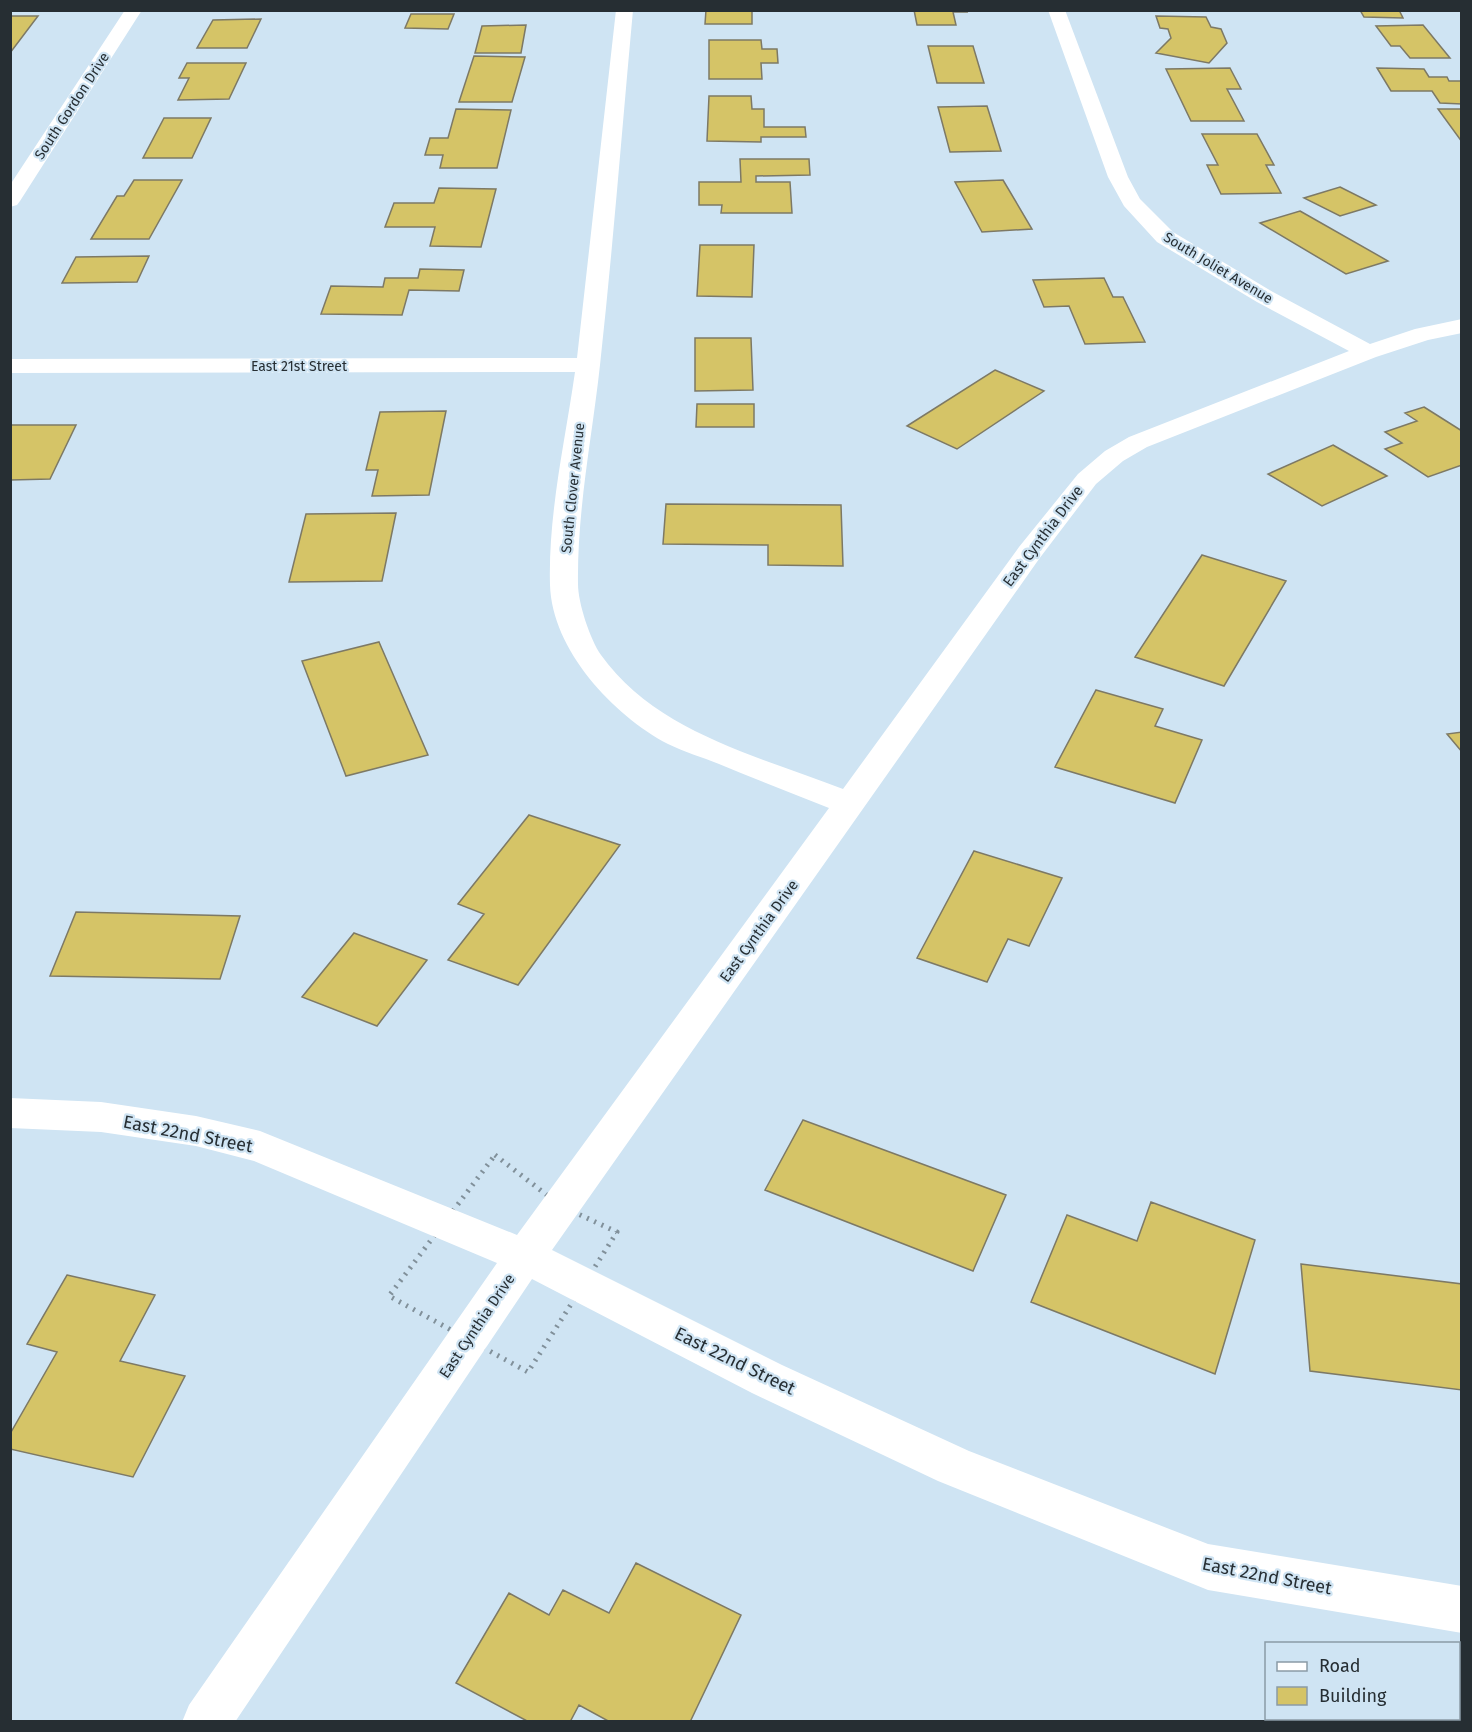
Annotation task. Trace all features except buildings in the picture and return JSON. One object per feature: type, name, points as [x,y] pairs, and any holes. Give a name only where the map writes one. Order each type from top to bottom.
[{"type":"street","name":"South Gordon Drive","points":[[10,201],[134,10]]},
{"type":"street","name":"South Clover Avenue","points":[[625,10],[588,365],[568,506],[564,587],[574,629],[588,658],[625,699],[647,717],[679,737],[850,804]]},
{"type":"street","name":"South Joliet Avenue","points":[[1056,10],[1118,177],[1131,202],[1147,222],[1165,237],[1265,297],[1368,352]]},
{"type":"street","name":"East Cynthia Drive","points":[[206,1722],[525,1256],[1029,553],[1087,478],[1114,456],[1138,442],[1368,352],[1423,334],[1461,326]]},
{"type":"street","name":"East 21st Street","points":[[10,366],[588,365]]},
{"type":"street","name":"East 22nd Street","points":[[10,1113],[101,1117],[196,1131],[260,1148],[525,1256],[767,1379],[954,1466],[1208,1567],[1461,1610]]}]
